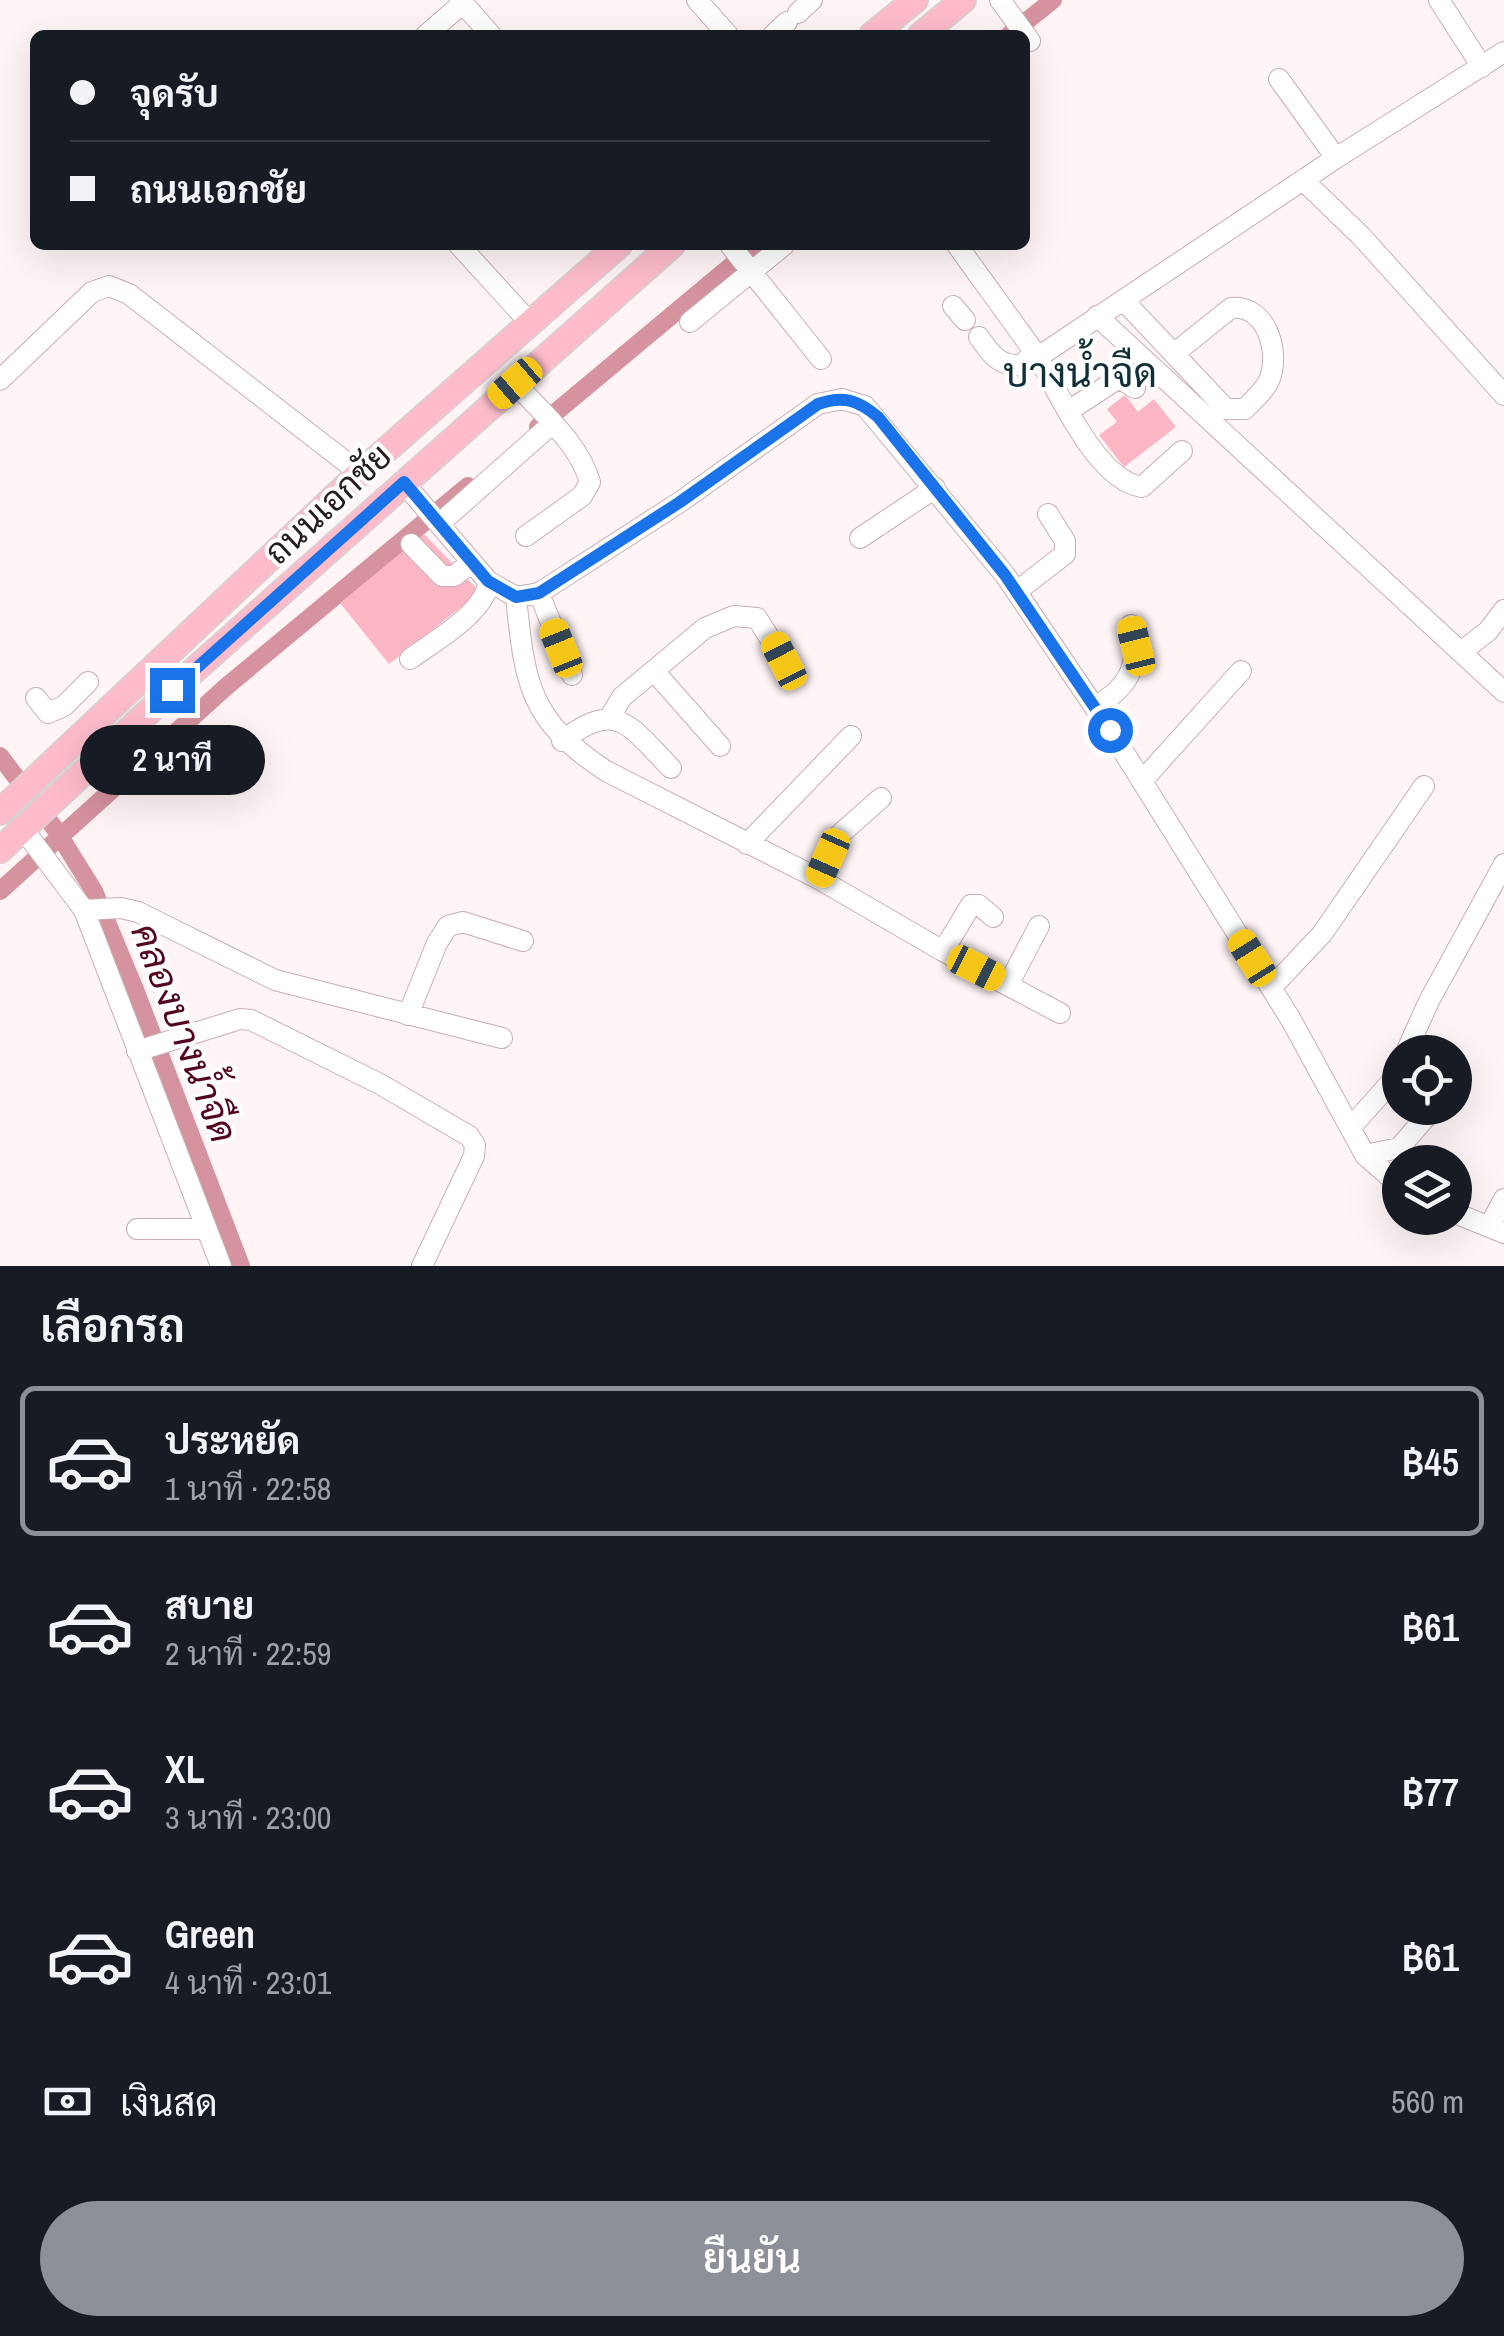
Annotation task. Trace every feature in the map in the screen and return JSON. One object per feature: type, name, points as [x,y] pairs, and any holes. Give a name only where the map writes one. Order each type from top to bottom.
[{"type":"main road","points":[[878,30],[916,0]]},
{"type":"main road","points":[[927,30],[963,0]]},
{"type":"main road","name":"ถนนเอกชัย","points":[[7,800],[50,765],[360,474],[614,250]]},
{"type":"main road","points":[[624,250],[642,271]]},
{"type":"main road","name":"ถนนเอกชัย","points":[[0,850],[29,828],[72,782],[409,488],[537,407],[642,271],[666,250]]},
{"type":"street","points":[[698,0],[724,30]]},
{"type":"street","points":[[1000,0],[1021,30]]},
{"type":"street","points":[[1439,0],[1482,66]]},
{"type":"street","points":[[431,30],[461,2],[486,30]]},
{"type":"street","points":[[966,321],[994,358],[1008,366],[1022,365],[1504,52]]},
{"type":"street","points":[[1279,78],[1336,158]]},
{"type":"street","points":[[1304,180],[1362,237],[1504,395]]},
{"type":"street","points":[[464,250],[530,323]]},
{"type":"street","points":[[734,250],[820,360]]},
{"type":"street","points":[[690,322],[750,268],[777,250]]},
{"type":"street","points":[[961,250],[1036,354],[1096,456],[1129,485],[1142,487],[1182,451]]},
{"type":"street","points":[[0,380],[92,292],[109,286],[129,294],[360,474]]},
{"type":"street","points":[[1124,300],[1226,409],[1245,409],[1269,382],[1273,348],[1268,332],[1252,313],[1240,306],[1230,308],[1176,352]]},
{"type":"street","points":[[1097,316],[1504,692]]},
{"type":"street","points":[[1070,410],[1119,378],[1135,388]]},
{"type":"street","points":[[409,488],[488,581],[516,597],[539,593],[680,502],[818,404],[856,400],[865,406],[1016,592],[1095,707],[1271,988],[1365,1154],[1382,1170]]},
{"type":"street","points":[[433,518],[537,407],[586,466],[590,482],[582,496],[526,536]]},
{"type":"street","points":[[860,538],[935,488]]},
{"type":"street","points":[[1016,592],[1065,554],[1065,541],[1048,514]]},
{"type":"street","points":[[411,544],[442,576],[454,576],[471,562]]},
{"type":"street","points":[[410,659],[478,608],[489,588],[488,581]]},
{"type":"street","points":[[539,593],[572,676]]},
{"type":"street","points":[[516,597],[519,642],[534,694],[547,723],[562,741],[606,772],[819,879],[1060,1013]]},
{"type":"street","points":[[1461,652],[1488,631],[1504,610]]},
{"type":"street","points":[[610,717],[622,697],[705,628],[734,616],[757,618],[784,661]]},
{"type":"street","points":[[1095,707],[1117,694],[1128,680],[1136,646],[1131,625]]},
{"type":"street","points":[[654,671],[720,746]]},
{"type":"street","points":[[1142,781],[1241,671]]},
{"type":"street","points":[[36,698],[48,714],[64,706],[84,678],[113,706]]},
{"type":"street","points":[[562,741],[594,719],[610,717],[632,729],[671,768]]},
{"type":"street","points":[[747,844],[851,736]]},
{"type":"street","points":[[1271,988],[1322,934],[1424,786]]},
{"type":"street","points":[[819,879],[838,836],[881,798]]},
{"type":"street","points":[[29,828],[44,856],[90,909],[221,1266]]},
{"type":"street","points":[[1414,1035],[1504,864]]},
{"type":"street","points":[[943,951],[971,904],[993,917]]},
{"type":"street","points":[[90,909],[138,912],[275,980],[502,1038]]},
{"type":"street","points":[[408,1015],[448,926],[463,922],[523,941]]},
{"type":"street","points":[[1008,985],[1039,926]]},
{"type":"street","points":[[141,1049],[251,1020],[380,1084],[469,1136],[475,1145],[474,1156],[422,1266]]},
{"type":"street","points":[[1352,1127],[1382,1093]]},
{"type":"street","points":[[1365,1154],[1399,1148],[1419,1125]]},
{"type":"street","points":[[1472,1219],[1496,1230],[1504,1200]]},
{"type":"street","points":[[137,1229],[205,1229]]},
{"type":"building","points":[[1125,395],[1138,412],[1154,399],[1176,427],[1124,467],[1099,435],[1117,422],[1107,409]]},
{"type":"building","points":[[424,534],[480,592],[389,664],[340,603]]},
{"type":"waterway","points":[[1015,30],[1053,0]]},
{"type":"waterway","points":[[538,427],[750,250]]},
{"type":"waterway","points":[[0,891],[227,686],[468,486]]},
{"type":"waterway","name":"คลองบางน้ำจืด","points":[[0,756],[56,830],[94,891],[241,1266]]},
{"type":"district","name":"บางน้ำจืด","points":[[1080,373]]},
{"type":"route","points":[[172,690],[404,482],[488,581],[516,597],[539,593],[680,502],[818,404],[842,399],[856,400],[878,417],[1005,575],[1110,730]]}]
